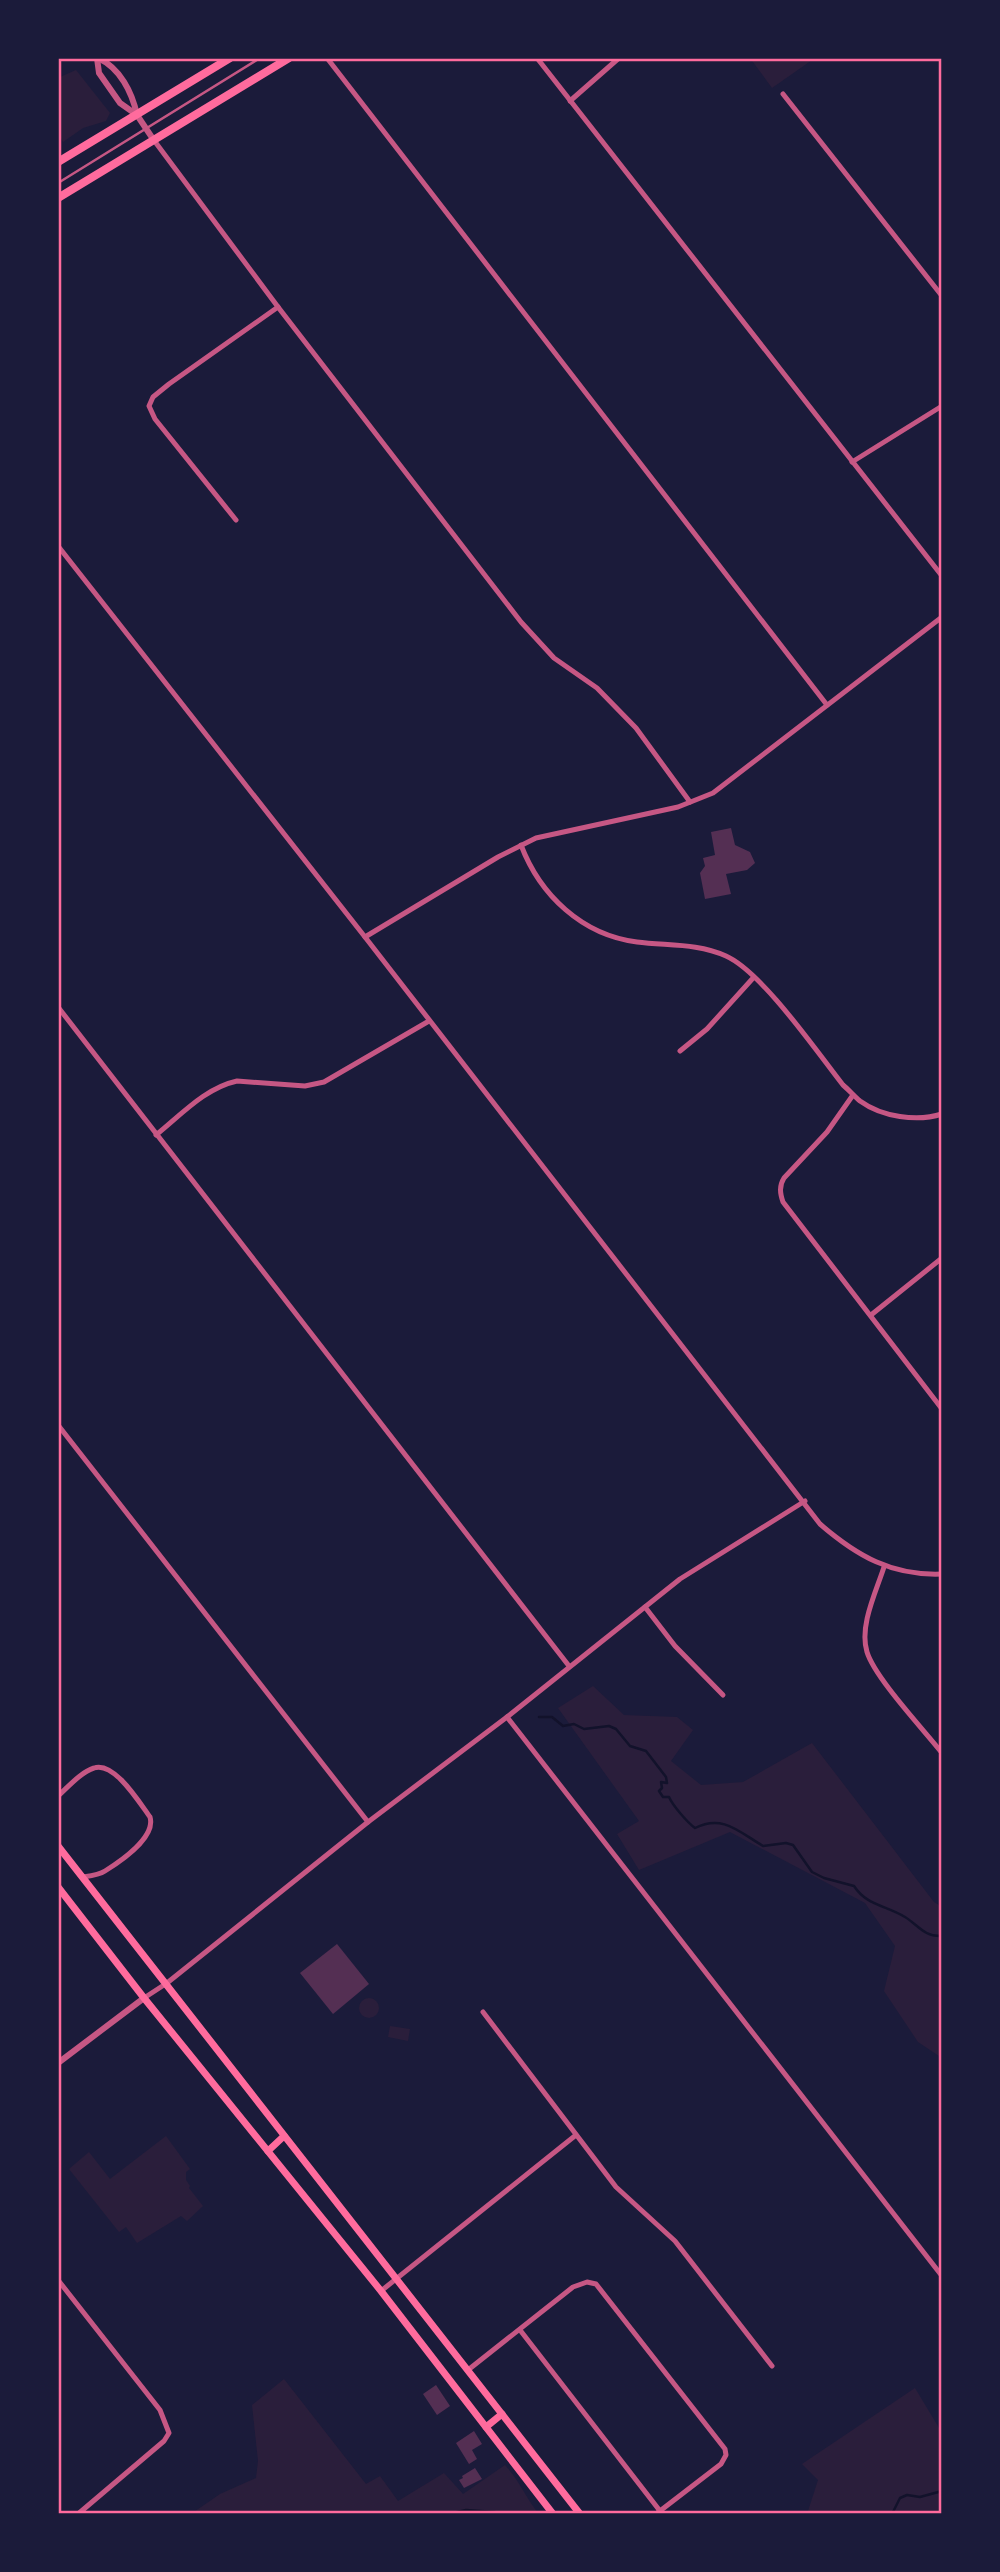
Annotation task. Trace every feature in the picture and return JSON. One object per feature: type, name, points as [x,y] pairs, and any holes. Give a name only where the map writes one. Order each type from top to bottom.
[{"type":"main road","points":[[58,162],[230,58]]},
{"type":"main road","points":[[58,198],[289,58]]},
{"type":"main road","points":[[58,1846],[580,2514]]},
{"type":"main road","points":[[58,1887],[144,1998],[381,2291],[553,2514]]},
{"type":"main road","points":[[268,2151],[284,2136]]},
{"type":"main road","points":[[486,2427],[502,2414]]},
{"type":"street","points":[[97,58],[99,73],[120,103],[137,115]]},
{"type":"street","points":[[97,58],[110,64],[132,94],[137,115],[153,139],[278,307],[521,622],[554,658],[597,688],[636,728],[690,802]]},
{"type":"street","points":[[327,58],[827,705]]},
{"type":"street","points":[[537,58],[942,576]]},
{"type":"street","points":[[570,101],[619,58]]},
{"type":"street","points":[[783,94],[942,296]]},
{"type":"street","points":[[236,520],[155,419],[149,406],[153,397],[169,384],[278,307]]},
{"type":"street","points":[[852,462],[942,406]]},
{"type":"street","points":[[58,546],[821,1524],[843,1543],[884,1567],[929,1575],[942,1574]]},
{"type":"street","points":[[365,937],[536,838],[678,807],[713,793],[942,617]]},
{"type":"street","points":[[521,845],[536,876],[584,925],[619,938],[638,942],[675,943],[727,956],[754,976],[853,1095],[883,1112],[921,1118],[942,1114]]},
{"type":"street","points":[[680,1051],[707,1029],[754,976]]},
{"type":"street","points":[[58,1007],[569,1666]]},
{"type":"street","points":[[156,1135],[209,1092],[228,1083],[237,1081],[305,1086],[324,1082],[429,1021]]},
{"type":"street","points":[[853,1095],[827,1132],[784,1178],[780,1185],[780,1194],[783,1202],[942,1409]]},
{"type":"street","points":[[871,1315],[942,1258]]},
{"type":"street","points":[[58,1425],[368,1822]]},
{"type":"street","points":[[58,2063],[167,1983],[368,1822],[507,1717],[680,1579],[805,1501]]},
{"type":"street","points":[[884,1567],[867,1623],[867,1651],[875,1668],[942,1753]]},
{"type":"street","points":[[645,1607],[674,1646],[723,1695]]},
{"type":"street","points":[[507,1717],[942,2276]]},
{"type":"street","points":[[58,1796],[91,1769],[105,1768],[115,1773],[150,1817],[152,1824],[147,1838],[104,1872],[83,1877]]},
{"type":"street","points":[[483,2012],[622,2193],[675,2241],[772,2366]]},
{"type":"street","points":[[381,2291],[576,2135]]},
{"type":"street","points":[[58,2280],[160,2410],[169,2432],[164,2441],[78,2514]]},
{"type":"street","points":[[468,2370],[579,2283],[596,2284],[725,2449],[726,2455],[721,2464],[658,2512],[520,2330]]},
{"type":"lane","points":[[58,183],[260,58]]},
{"type":"shaded area","points":[[750,58],[815,58],[772,88]]},
{"type":"shaded area","points":[[76,70],[110,113],[106,121],[83,128],[63,142],[58,134],[58,78]]},
{"type":"shaded area","points":[[593,1686],[624,1715],[677,1717],[693,1730],[671,1761],[701,1785],[743,1782],[812,1743],[934,1902],[942,1907],[942,2058],[918,2042],[884,1991],[895,1946],[865,1903],[730,1832],[639,1870],[617,1834],[639,1821],[558,1708]]},
{"type":"shaded area","points":[[365,1998],[373,1998],[379,2008],[373,2018],[365,2018],[359,2012],[359,2004]]},
{"type":"shaded area","points":[[390,2026],[410,2029],[408,2041],[388,2037]]},
{"type":"shaded area","points":[[166,2136],[190,2169],[186,2172],[186,2180],[203,2206],[187,2221],[181,2216],[137,2243],[126,2227],[119,2232],[69,2169],[89,2152],[110,2179]]},
{"type":"shaded area","points":[[284,2379],[366,2484],[380,2476],[398,2501],[444,2473],[463,2494],[505,2465],[539,2514],[191,2514],[220,2494],[256,2478],[258,2461],[252,2405]]},
{"type":"shaded area","points":[[915,2388],[942,2433],[942,2514],[803,2514],[808,2511],[818,2480],[802,2464]]},
{"type":"building","points":[[731,828],[735,845],[750,852],[755,863],[747,870],[726,874],[731,894],[705,899],[700,873],[705,866],[703,858],[715,855],[711,832]]},
{"type":"building","points":[[337,1944],[369,1984],[333,2014],[300,1973]]},
{"type":"building","points":[[436,2385],[450,2406],[437,2415],[423,2394]]},
{"type":"building","points":[[474,2431],[482,2444],[472,2450],[477,2459],[469,2464],[456,2443]]},
{"type":"building","points":[[475,2468],[482,2479],[464,2488],[459,2480]]},
{"type":"waterway","points":[[539,1717],[552,1717],[563,1726],[574,1724],[584,1729],[609,1726],[616,1729],[630,1746],[646,1751],[666,1777],[667,1783],[661,1782],[662,1788],[659,1791],[663,1797],[669,1797],[695,1828],[705,1824],[722,1824],[738,1830],[763,1846],[786,1843],[793,1845],[812,1872],[854,1886],[865,1898],[905,1917],[926,1933],[942,1936]]},
{"type":"waterway","points":[[892,2514],[900,2498],[907,2495],[920,2497],[942,2491]]},
{"type":"waterway","points":[[448,2514],[466,2510],[499,2514]]}]
